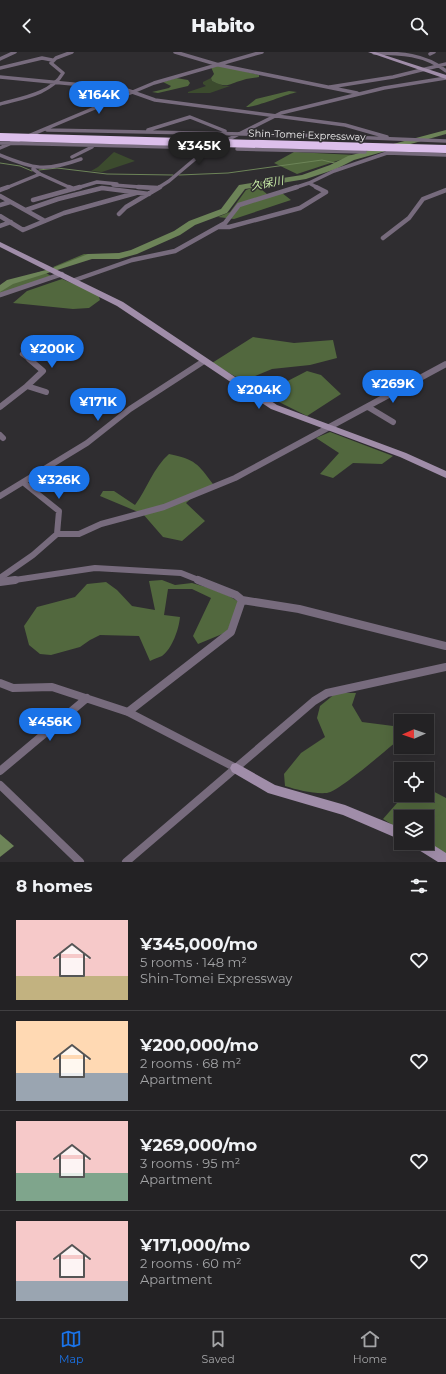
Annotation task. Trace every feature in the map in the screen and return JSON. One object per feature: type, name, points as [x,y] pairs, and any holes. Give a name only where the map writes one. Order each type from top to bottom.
[{"type":"highway","name":"Shin-Tomei Expressway","points":[[0,135],[446,148]]},
{"type":"street","points":[[0,59],[15,52]]},
{"type":"street","points":[[0,68],[42,58],[52,60],[72,52]]},
{"type":"street","points":[[175,52],[219,64],[358,94]]},
{"type":"street","points":[[0,148],[47,130],[154,83],[262,52]]},
{"type":"street","points":[[372,53],[397,54],[423,58],[440,66],[446,71]]},
{"type":"street","points":[[372,53],[446,78]]},
{"type":"street","points":[[0,104],[37,92],[59,82],[64,73],[51,63],[52,60]]},
{"type":"street","points":[[327,88],[382,79],[446,64]]},
{"type":"street","points":[[0,77],[124,89],[160,100],[345,125],[384,136],[389,139]]},
{"type":"street","points":[[119,214],[126,207],[158,188],[187,164],[212,148],[277,115],[358,94],[446,78]]},
{"type":"street","points":[[145,132],[186,117],[230,133]]},
{"type":"street","points":[[47,130],[270,134],[446,141]]},
{"type":"street","points":[[64,145],[71,136],[68,130]]},
{"type":"street","points":[[141,147],[145,132]]},
{"type":"street","points":[[269,150],[270,134]]},
{"type":"street","points":[[299,151],[300,135]]},
{"type":"street","points":[[0,143],[212,148]]},
{"type":"street","points":[[72,157],[93,146]]},
{"type":"street","points":[[237,149],[365,152]]},
{"type":"street","points":[[75,280],[132,260],[175,251],[225,223],[239,205],[309,183],[334,171],[387,153],[446,155]]},
{"type":"street","points":[[0,155],[13,162],[33,169],[35,172],[74,188]]},
{"type":"street","points":[[33,169],[61,167],[81,159]]},
{"type":"street","points":[[0,190],[40,174]]},
{"type":"street","points":[[33,200],[97,182],[158,188]]},
{"type":"street","points":[[219,227],[229,227],[300,208],[326,192],[309,183]]},
{"type":"street","points":[[26,210],[58,199],[117,184]]},
{"type":"street","points":[[102,188],[148,194]]},
{"type":"street","points":[[383,238],[409,218],[423,199],[446,190]]},
{"type":"street","points":[[0,216],[23,230],[42,220],[70,210],[136,193]]},
{"type":"street","points":[[0,196],[42,220]]},
{"type":"street","points":[[0,205],[10,202]]},
{"type":"street","points":[[0,226],[11,222]]},
{"type":"street","points":[[0,244],[75,280],[131,311],[274,407],[403,455],[446,475]]},
{"type":"street","points":[[0,295],[62,274]]},
{"type":"street","points":[[0,407],[44,371],[22,354]]},
{"type":"street","points":[[0,496],[24,483],[87,443],[130,409],[204,361]]},
{"type":"street","points":[[0,578],[33,555],[57,534],[79,534],[101,524],[164,508],[235,478],[446,364]]},
{"type":"street","points":[[27,386],[46,392]]},
{"type":"street","points":[[368,407],[394,422]]},
{"type":"street","points":[[24,483],[59,511],[57,534]]},
{"type":"street","points":[[0,582],[96,568],[182,573],[236,595],[242,600],[299,609],[446,646]]},
{"type":"street","points":[[128,712],[231,632],[242,600]]},
{"type":"street","points":[[126,862],[314,701],[327,693],[446,667]]},
{"type":"street","points":[[0,683],[13,688],[52,687],[128,712],[236,768],[272,789],[345,810],[394,831]]},
{"type":"street","points":[[0,771],[87,698]]},
{"type":"street","points":[[0,785],[80,862]]},
{"type":"street","points":[[430,850],[446,860]]},
{"type":"shaded area","points":[[220,65],[259,75],[259,77],[228,85],[221,85],[212,81],[211,78],[214,74],[211,67]]},
{"type":"shaded area","points":[[176,78],[188,80],[190,83],[188,86],[158,93],[152,92],[169,88],[171,86],[163,82]]},
{"type":"shaded area","points":[[211,78],[212,81],[224,86],[230,86],[210,93],[188,93],[206,86],[203,82]]},
{"type":"shaded area","points":[[289,91],[297,92],[255,106],[246,107],[256,99]]},
{"type":"shaded area","points":[[114,152],[135,161],[102,172],[91,171],[98,167]]},
{"type":"shaded area","points":[[294,152],[355,155],[297,174],[274,163]]},
{"type":"shaded area","points":[[257,186],[267,194],[282,193],[291,200],[234,219],[218,217],[230,212],[246,190]]},
{"type":"shaded area","points":[[84,254],[95,254],[57,269],[53,267]]},
{"type":"shaded area","points":[[43,271],[51,276],[0,294],[0,286],[10,281]]},
{"type":"shaded area","points":[[62,279],[98,294],[100,300],[89,308],[73,309],[13,303],[27,291]]},
{"type":"shaded area","points":[[253,337],[294,343],[333,340],[337,358],[310,365],[272,369],[243,381],[212,363]]},
{"type":"shaded area","points":[[307,371],[321,375],[341,394],[307,416],[273,399],[276,387]]},
{"type":"shaded area","points":[[330,432],[393,456],[382,464],[353,463],[333,478],[320,474],[339,453],[316,438]]},
{"type":"shaded area","points":[[169,454],[185,458],[195,463],[213,484],[196,494],[186,503],[205,521],[182,541],[163,537],[143,514],[100,496],[103,491],[114,491],[135,505],[154,472]]},
{"type":"shaded area","points":[[162,580],[175,585],[192,583],[229,596],[239,602],[227,632],[198,644],[193,636],[211,598],[192,589],[168,589],[164,615],[180,617],[178,627],[172,644],[166,653],[150,661],[139,636],[100,635],[80,647],[51,655],[40,654],[29,645],[24,626],[37,607],[75,597],[87,584],[106,582],[117,590],[132,606],[155,610],[149,581]]},
{"type":"shaded area","points":[[336,693],[356,693],[352,705],[362,722],[394,726],[394,744],[353,777],[327,793],[316,793],[285,786],[284,774],[301,753],[325,737],[317,718],[320,706]]},
{"type":"shaded area","points":[[434,792],[446,798],[446,856],[434,848],[434,810],[394,810],[394,826],[383,819],[398,802],[434,802]]},
{"type":"shaded area","points":[[0,834],[14,846],[0,857]]},
{"type":"waterway","name":"久保川","points":[[55,269],[91,256],[119,256],[134,252],[177,233],[192,223],[224,211],[235,194],[242,187],[303,177],[333,167],[351,158],[446,132]]},
{"type":"waterway","points":[[179,175],[228,173],[322,160],[339,164]]},
{"type":"waterway","points":[[0,163],[20,166],[32,171]]},
{"type":"waterway","points":[[39,170],[57,168],[107,174],[173,175]]},
{"type":"waterway","name":"久保川","points":[[0,289],[10,282],[48,271]]}]
